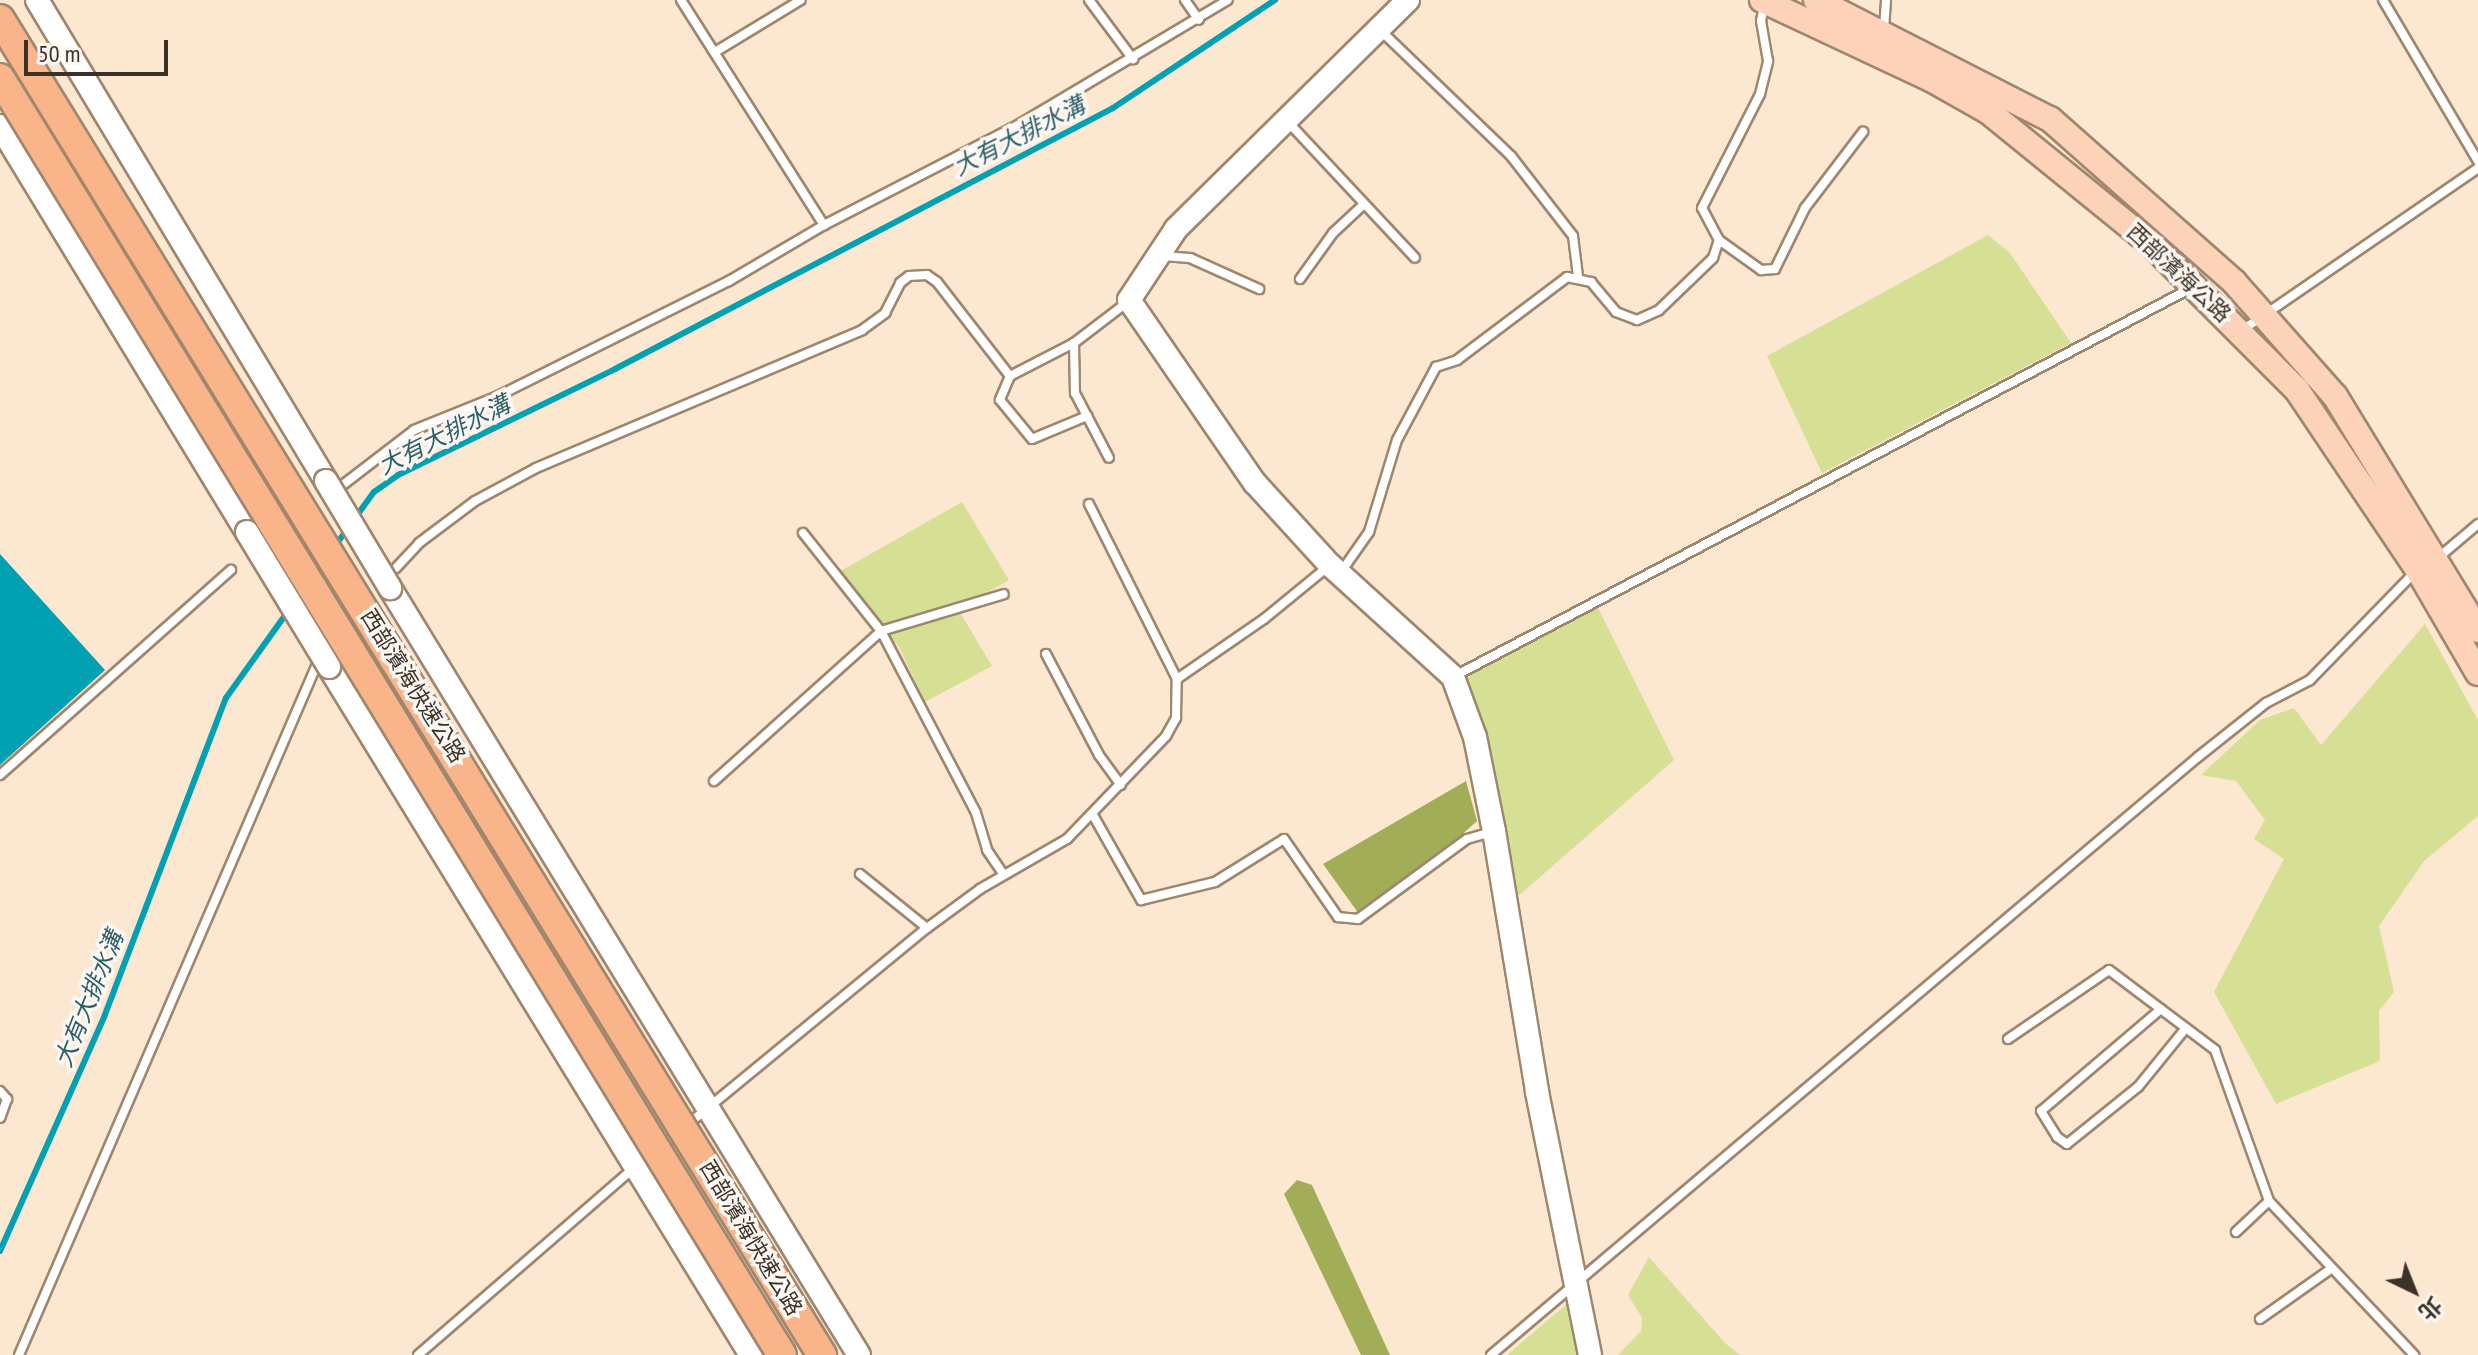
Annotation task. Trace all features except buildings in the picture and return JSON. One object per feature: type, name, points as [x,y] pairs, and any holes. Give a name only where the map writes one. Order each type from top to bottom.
[{"type":"highway","name":"西部濱海快速公路","points":[[0,19],[822,1355]]},
{"type":"highway","name":"西部濱海快速公路","points":[[0,78],[782,1355]]},
{"type":"main road","points":[[37,0],[393,578],[708,1108],[859,1355]]},
{"type":"main road","points":[[1408,0],[1206,196],[1155,255],[1129,300],[1255,483],[1335,569],[1453,677],[1475,737],[1494,831],[1590,1355]]},
{"type":"main road","name":"西部濱海公路","points":[[1816,0],[1884,30],[2050,119],[2234,282],[2361,433],[2478,673]]},
{"type":"main road","name":"西部濱海公路","points":[[1763,1],[1931,79],[1989,112],[2196,286],[2251,341],[2340,449],[2478,630]]},
{"type":"main road","points":[[0,126],[247,532],[323,665],[751,1355]]},
{"type":"lane","points":[[681,0],[824,225]]},
{"type":"lane","points":[[715,52],[801,0]]},
{"type":"lane","points":[[1089,0],[1133,59]]},
{"type":"lane","points":[[1185,0],[1199,20]]},
{"type":"lane","points":[[335,483],[414,430],[498,396],[729,281],[824,225],[1018,125],[1228,0]]},
{"type":"lane","points":[[1884,30],[1886,0]]},
{"type":"lane","points":[[2383,0],[2478,161]]},
{"type":"lane","points":[[1763,1],[1761,21],[1768,61],[1760,94],[1702,208],[1719,240],[1761,270],[1775,269],[1805,208],[1863,132]]},
{"type":"lane","points":[[1379,30],[1511,156],[1573,236],[1578,276]]},
{"type":"lane","points":[[1286,120],[1415,258]]},
{"type":"lane","points":[[2251,341],[2478,168]]},
{"type":"lane","points":[[1300,279],[1333,233],[1364,204]]},
{"type":"lane","points":[[1177,679],[1335,569],[1369,532],[1397,440],[1426,378],[1556,284],[1578,276],[1591,282],[1616,312],[1637,320],[1659,310],[1713,258],[1719,240]]},
{"type":"lane","points":[[1155,255],[1190,258],[1259,289]]},
{"type":"lane","points":[[393,578],[475,501],[536,468],[862,330],[885,313],[900,283],[909,276],[927,275],[937,282],[1010,376]]},
{"type":"lane","points":[[1453,677],[2196,286]]},
{"type":"lane","points":[[1087,416],[1032,439],[1000,400],[1010,376],[1074,343],[1129,300]]},
{"type":"lane","points":[[1074,343],[1075,393],[1109,458]]},
{"type":"lane","points":[[418,1355],[635,1167],[927,928],[1004,875],[1067,839],[1166,736],[1176,718],[1177,679],[1089,504]]},
{"type":"lane","points":[[1491,1355],[2198,757],[2266,703],[2310,680],[2427,564],[2478,524]]},
{"type":"lane","points":[[803,533],[881,631],[976,813],[987,850],[1004,875]]},
{"type":"lane","points":[[0,775],[231,570]]},
{"type":"lane","points":[[714,781],[881,631],[1004,594]]},
{"type":"lane","points":[[1046,654],[1099,755],[1121,785]]},
{"type":"lane","points":[[19,1355],[323,665]]},
{"type":"lane","points":[[1093,815],[1141,900],[1215,882],[1284,839],[1338,917],[1358,919],[1467,839],[1494,831]]},
{"type":"lane","points":[[860,874],[927,928]]},
{"type":"lane","points":[[2008,1039],[2109,970],[2215,1050],[2269,1201],[2414,1355]]},
{"type":"lane","points":[[2161,1009],[2041,1111],[2057,1137],[2067,1144],[2138,1087],[2186,1028]]},
{"type":"lane","points":[[0,1091],[7,1099],[0,1118]]},
{"type":"lane","points":[[2236,1232],[2269,1201]]},
{"type":"lane","points":[[2260,1319],[2332,1268]]},
{"type":"green space","points":[[1988,235],[2010,253],[2071,343],[1822,473],[1767,356]]},
{"type":"green space","points":[[962,502],[1009,580],[958,609],[992,666],[925,702],[898,645],[871,625],[830,577]]},
{"type":"green space","points":[[1596,604],[1674,760],[1517,897],[1483,719],[1461,681]]},
{"type":"green space","points":[[2425,624],[2478,720],[2478,816],[2424,861],[2379,926],[2394,992],[2379,1011],[2380,1061],[2276,1104],[2214,992],[2284,859],[2254,839],[2265,820],[2236,781],[2201,775],[2260,720],[2294,708],[2321,745]]},
{"type":"green space","points":[[1466,781],[1477,821],[1386,903],[1359,914],[1323,864]]},
{"type":"green space","points":[[1297,1180],[1312,1185],[1390,1355],[1361,1355],[1284,1194]]},
{"type":"green space","points":[[1649,1257],[1725,1343],[1740,1355],[1618,1355],[1641,1331],[1642,1318],[1628,1295]]},
{"type":"green space","points":[[1568,1303],[1579,1355],[1507,1355]]},
{"type":"water","points":[[0,554],[105,670],[0,765]]},
{"type":"waterway","name":"大有大排水溝","points":[[355,518],[374,492],[398,475],[615,369],[1113,108],[1275,0]]},
{"type":"waterway","name":"大有大排水溝","points":[[334,547],[349,527]]},
{"type":"waterway","name":"大有大排水溝","points":[[0,1251],[104,1017],[226,698],[288,611]]}]
